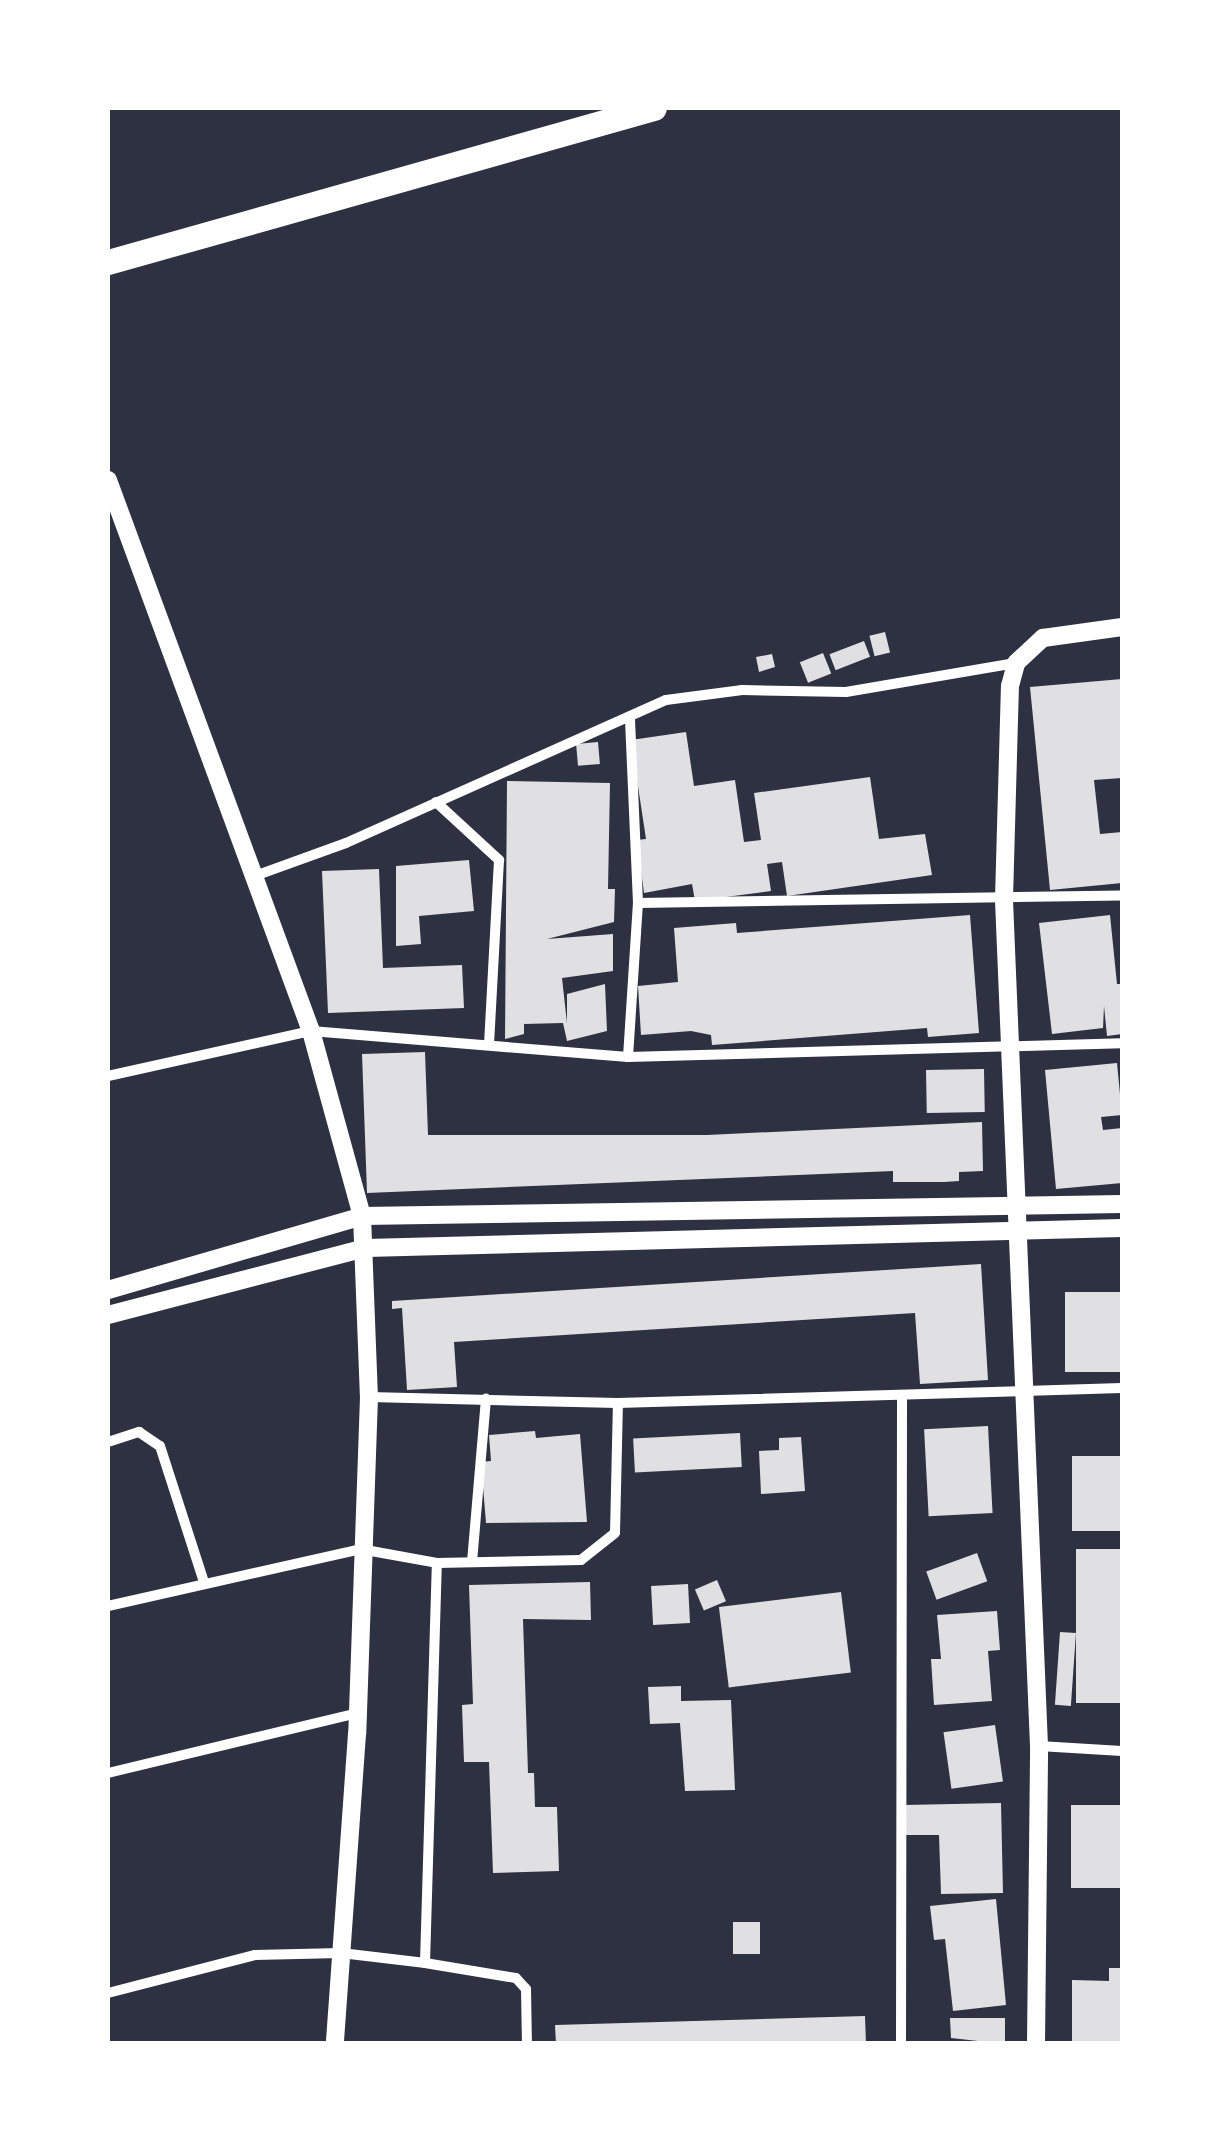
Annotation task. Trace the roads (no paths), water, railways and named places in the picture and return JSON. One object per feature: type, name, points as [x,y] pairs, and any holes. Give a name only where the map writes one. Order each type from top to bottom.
[{"type":"main road","points":[[108,246],[596,108]]},
{"type":"main road","points":[[108,262],[654,108]]},
{"type":"street","points":[[108,480],[250,878],[311,1031],[362,1216],[369,1397],[360,1549],[358,1713],[335,2044]]},
{"type":"street","points":[[250,878],[436,802],[512,763],[690,694],[846,692],[1016,663],[1043,638],[1122,627]]},
{"type":"street","points":[[1016,663],[1004,900],[1012,1208],[1038,1746],[1036,2044]]},
{"type":"street","points":[[628,1058],[638,903],[630,718]]},
{"type":"street","points":[[436,802],[499,860],[489,1044]]},
{"type":"street","points":[[638,903],[1004,900],[1122,895]]},
{"type":"street","points":[[108,1076],[311,1031],[628,1058],[1122,1043]]},
{"type":"street","points":[[108,1290],[362,1216],[1122,1204]]},
{"type":"street","points":[[108,1315],[366,1248],[1122,1228]]},
{"type":"street","points":[[369,1397],[618,1403],[1122,1388]]},
{"type":"street","points":[[902,1396],[902,2044]]},
{"type":"street","points":[[472,1562],[486,1400]]},
{"type":"street","points":[[108,1606],[360,1549],[437,1563],[581,1560],[608,1543],[615,1533],[618,1403]]},
{"type":"street","points":[[108,1442],[139,1432],[160,1446],[204,1582]]},
{"type":"street","points":[[425,1963],[437,1563]]},
{"type":"street","points":[[108,1774],[358,1713]]},
{"type":"street","points":[[1038,1746],[1122,1751]]},
{"type":"street","points":[[108,1993],[255,1955],[341,1953],[425,1963],[516,1978],[526,1989],[527,2044]]}]
